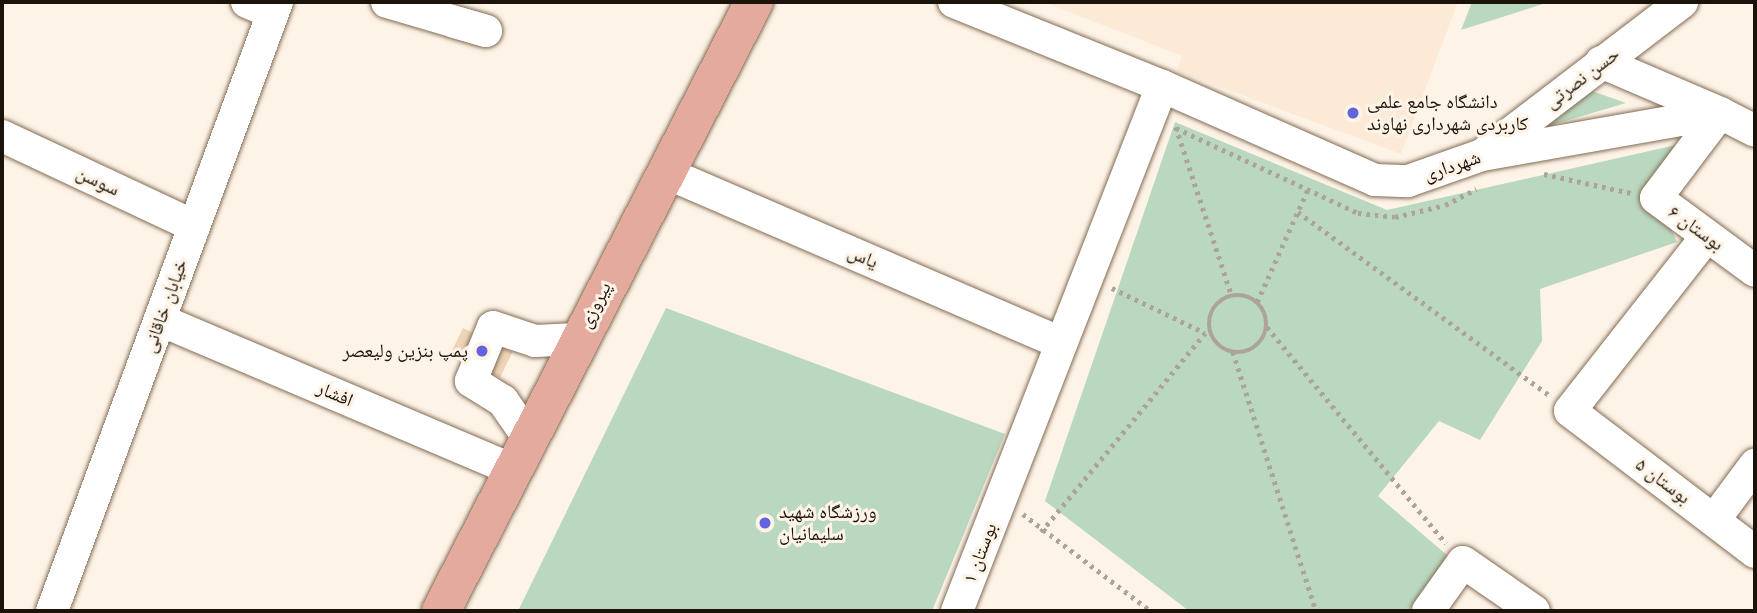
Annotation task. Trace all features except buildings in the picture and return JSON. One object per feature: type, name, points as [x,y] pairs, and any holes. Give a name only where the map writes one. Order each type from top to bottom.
[{"type":"main road","name":"پیروزی","points":[[441,611],[577,339],[754,2]]},
{"type":"street","points":[[387,2],[486,32],[454,22]]},
{"type":"street","name":"شهرداری","points":[[954,2],[1162,86],[1321,159],[1375,180],[1408,181],[1482,155],[1720,113]]},
{"type":"street","name":"حسن نصرتی","points":[[1482,155],[1682,2]]},
{"type":"street","name":"خیابان خاقانی","points":[[65,604],[266,5]]},
{"type":"street","points":[[1601,62],[1720,113],[1755,131]]},
{"type":"street","points":[[1002,494],[1162,86]]},
{"type":"street","name":"بوستان ۶","points":[[1720,113],[1656,198],[1755,271]]},
{"type":"street","name":"سوسن","points":[[2,136],[194,226]]},
{"type":"street","name":"یاس","points":[[664,172],[1061,343]]},
{"type":"street","points":[[1570,411],[1707,236]]},
{"type":"street","name":"افشار","points":[[160,320],[519,453]]},
{"type":"street","points":[[519,453],[503,401],[471,381],[493,327],[535,341],[577,339]]},
{"type":"street","name":"بوستان ۵","points":[[1570,411],[1755,552]]},
{"type":"street","points":[[1714,520],[1755,465]]},
{"type":"street","name":"بوستان ۱","points":[[957,611],[1002,494]]},
{"type":"street","points":[[1427,611],[1463,562],[1534,611]]},
{"type":"path","points":[[1162,86],[1231,296]]},
{"type":"path","points":[[1321,159],[1257,303],[1267,327],[1463,562]]},
{"type":"path","points":[[1298,212],[1570,411]]},
{"type":"path","points":[[1089,277],[1208,334],[1233,352],[1316,611]]},
{"type":"path","points":[[1041,532],[1208,334],[1215,306],[1231,296],[1257,303]]},
{"type":"path","points":[[1233,352],[1252,349],[1267,327]]},
{"type":"path","points":[[1002,494],[1041,532],[1151,611]]},
{"type":"shaded area","name":"دانشگاه جامع علمی کاربردی شهرداری نهاوند","points":[[1044,2],[1458,2],[1401,154],[1177,71],[1182,56]]},
{"type":"green space","points":[[1472,2],[1542,2],[1543,4],[1461,30]]},
{"type":"green space","points":[[1555,78],[1626,103],[1525,133]]},
{"type":"green space","points":[[1175,122],[1387,210],[1707,138],[1653,191],[1677,242],[1540,289],[1542,341],[1480,440],[1439,421],[1378,496],[1448,556],[1408,611],[1189,611],[1045,501]]},
{"type":"green space","name":"ورزشگاه شهید سلیمانیان","points":[[666,308],[1005,434],[932,611],[518,611]]},
{"type":"place","name":"دانشگاه جامع علمی کاربردی شهرداری نهاوند","points":[[1353,113]]},
{"type":"place","name":"پمپ بنزین ولیعصر","points":[[482,351]]},
{"type":"place","name":"ورزشگاه شهید سلیمانیان","points":[[765,523]]}]
